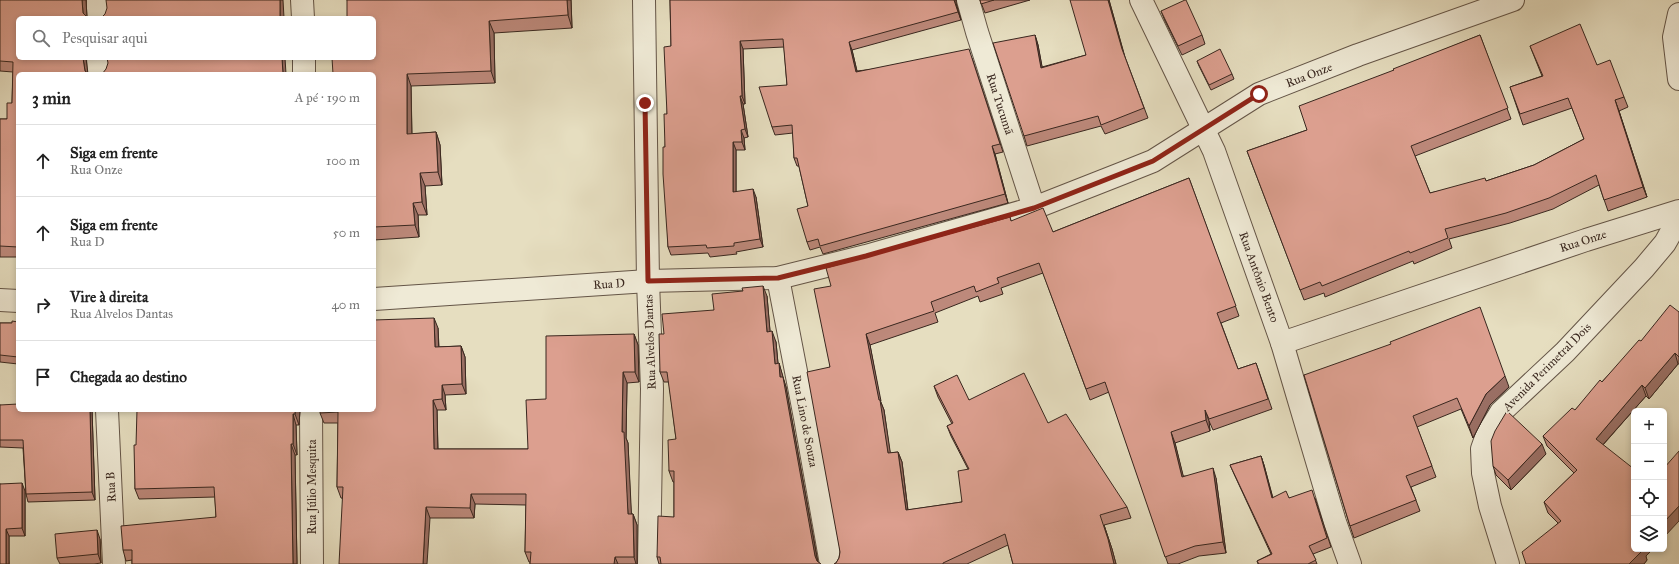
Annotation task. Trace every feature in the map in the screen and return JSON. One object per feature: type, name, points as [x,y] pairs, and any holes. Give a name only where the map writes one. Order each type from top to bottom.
[{"type":"street","points":[[98,0],[98,16]]},
{"type":"street","points":[[302,0],[303,16]]},
{"type":"street","name":"Rua Alvelos Dantas","points":[[644,0],[648,281],[652,389],[650,564]]},
{"type":"street","name":"Rua Tucumã","points":[[968,0],[979,39],[1034,208]]},
{"type":"street","name":"Rua Antônio Bento","points":[[1141,0],[1204,129],[1216,159],[1282,343],[1335,522],[1350,564]]},
{"type":"street","name":"Rua Onze","points":[[866,256],[1034,208],[1153,161],[1259,94],[1358,55],[1513,0]]},
{"type":"street","points":[[1679,14],[1674,37],[1679,79]]},
{"type":"street","points":[[98,60],[99,72]]},
{"type":"street","points":[[304,60],[304,72]]},
{"type":"street","name":"Rua Onze","points":[[1282,343],[1586,240],[1679,211]]},
{"type":"street","name":"Avenida Perimetral Dois","points":[[1508,564],[1490,506],[1483,473],[1482,449],[1486,435],[1501,412],[1565,352],[1644,268],[1665,243],[1679,218]]},
{"type":"street","name":"Rua D","points":[[376,299],[648,281],[778,278],[866,256]]},
{"type":"street","name":"Rua Lino de Souza","points":[[778,278],[805,418],[830,564]]},
{"type":"street","points":[[0,300],[16,301]]},
{"type":"street","name":"Rua B","points":[[107,412],[114,564]]},
{"type":"street","name":"Rua Júlio Mesquita","points":[[312,412],[312,564]]},
{"type":"building","points":[[0,0],[82,0],[83,13],[86,16],[16,16],[16,60],[83,60],[86,72],[16,72],[16,247],[0,246],[0,119],[7,119],[7,103],[12,103],[13,62],[0,61]]},
{"type":"building","points":[[106,0],[280,0],[280,16],[103,16],[107,8]]},
{"type":"building","points":[[347,0],[567,0],[568,15],[489,21],[491,71],[407,74],[407,134],[436,132],[438,172],[420,173],[422,202],[413,203],[415,225],[376,227],[376,72],[333,72],[332,60],[376,60],[376,16],[347,16]]},
{"type":"building","points":[[670,0],[954,0],[958,12],[849,42],[856,72],[969,49],[1000,144],[992,146],[1005,194],[820,246],[818,239],[807,242],[797,209],[808,206],[797,158],[794,158],[792,125],[772,127],[759,87],[787,85],[783,39],[740,41],[742,96],[740,96],[745,129],[741,130],[742,142],[733,142],[733,192],[753,189],[760,239],[734,243],[734,246],[707,248],[706,245],[668,247],[663,174],[663,147],[665,147],[664,114],[667,114],[664,47],[671,46]]},
{"type":"building","points":[[980,0],[994,0],[981,4]]},
{"type":"building","points":[[1070,0],[1108,0],[1122,49],[1144,108],[1101,125],[1098,116],[1024,136],[993,43],[1035,35],[1041,68],[1086,55]]},
{"type":"building","points":[[1185,0],[1202,35],[1178,46],[1161,11]]},
{"type":"building","points":[[1580,24],[1597,65],[1610,60],[1624,97],[1615,100],[1643,187],[1604,200],[1596,175],[1549,198],[1506,213],[1445,229],[1448,238],[1410,253],[1409,251],[1322,286],[1320,282],[1300,290],[1247,151],[1307,130],[1299,106],[1480,35],[1508,108],[1411,146],[1430,193],[1485,178],[1486,181],[1534,165],[1584,139],[1568,98],[1520,114],[1510,87],[1543,76],[1530,46]]},
{"type":"building","points":[[1220,49],[1232,74],[1209,85],[1197,61]]},
{"type":"building","points":[[107,60],[282,60],[283,72],[104,72],[108,63]]},
{"type":"building","points":[[1189,178],[1236,306],[1217,313],[1238,369],[1256,363],[1268,399],[1209,419],[1205,410],[1206,420],[1171,432],[1182,477],[1213,468],[1223,542],[1195,546],[1165,557],[1105,382],[1086,389],[1039,263],[997,278],[999,283],[976,292],[974,286],[931,302],[934,311],[866,334],[880,400],[888,453],[898,452],[906,510],[962,502],[958,471],[969,469],[947,426],[953,423],[934,386],[957,375],[969,400],[1024,373],[1048,423],[1066,414],[1127,507],[1100,515],[1114,564],[1013,564],[1005,534],[943,564],[834,564],[839,558],[840,552],[807,372],[830,367],[814,289],[831,286],[826,268],[1010,217],[1011,221],[1043,208],[1053,232]]},
{"type":"building","points":[[763,286],[767,332],[772,331],[775,364],[779,363],[780,377],[783,377],[815,556],[817,561],[821,564],[661,564],[660,557],[657,557],[658,516],[674,517],[674,471],[669,471],[668,440],[676,439],[667,372],[660,372],[659,334],[664,334],[662,314],[714,310],[712,294],[743,291],[742,288]]},
{"type":"building","points":[[1670,305],[1679,312],[1679,357],[1675,353],[1645,388],[1642,385],[1596,439],[1631,467],[1631,552],[1641,552],[1629,564],[1526,564],[1522,552],[1561,521],[1544,502],[1577,470],[1543,436],[1572,408],[1575,410],[1600,380],[1602,382],[1639,340],[1641,341]]},
{"type":"building","points":[[1480,307],[1505,376],[1486,394],[1469,426],[1457,398],[1413,416],[1432,466],[1406,476],[1416,500],[1350,526],[1304,375],[1391,344],[1390,342]]},
{"type":"building","points":[[434,318],[435,347],[461,346],[462,384],[442,385],[442,399],[433,400],[434,449],[528,449],[526,400],[546,399],[546,336],[634,334],[635,372],[623,372],[622,432],[624,432],[628,514],[633,514],[634,557],[615,557],[614,564],[530,564],[531,552],[525,552],[526,494],[471,494],[470,508],[426,507],[423,564],[339,564],[343,487],[337,487],[338,412],[376,412],[376,320]]},
{"type":"building","points":[[12,321],[16,322],[16,357],[0,355],[0,323],[12,323]]},
{"type":"building","points":[[16,404],[16,412],[90,412],[92,492],[26,494],[23,440],[0,440],[0,405]]},
{"type":"building","points":[[1507,411],[1542,444],[1508,480],[1493,466],[1491,441]]},
{"type":"building","points":[[137,412],[295,412],[295,414],[293,414],[293,444],[291,444],[293,564],[132,564],[132,550],[123,550],[121,526],[216,517],[214,487],[135,489],[134,445],[136,445]]},
{"type":"building","points":[[1679,451],[1679,506],[1667,519],[1667,480],[1667,465]]},
{"type":"building","points":[[1261,456],[1272,498],[1286,491],[1289,498],[1312,490],[1327,538],[1309,546],[1316,560],[1308,564],[1259,564],[1257,561],[1272,554],[1230,465]]},
{"type":"building","points":[[22,483],[22,528],[6,529],[6,564],[0,564],[0,484]]},
{"type":"building","points":[[97,530],[98,554],[57,558],[55,534]]},
{"type":"route","points":[[645,103],[648,281],[778,278],[866,256],[1034,208],[1153,161],[1259,94]]}]
